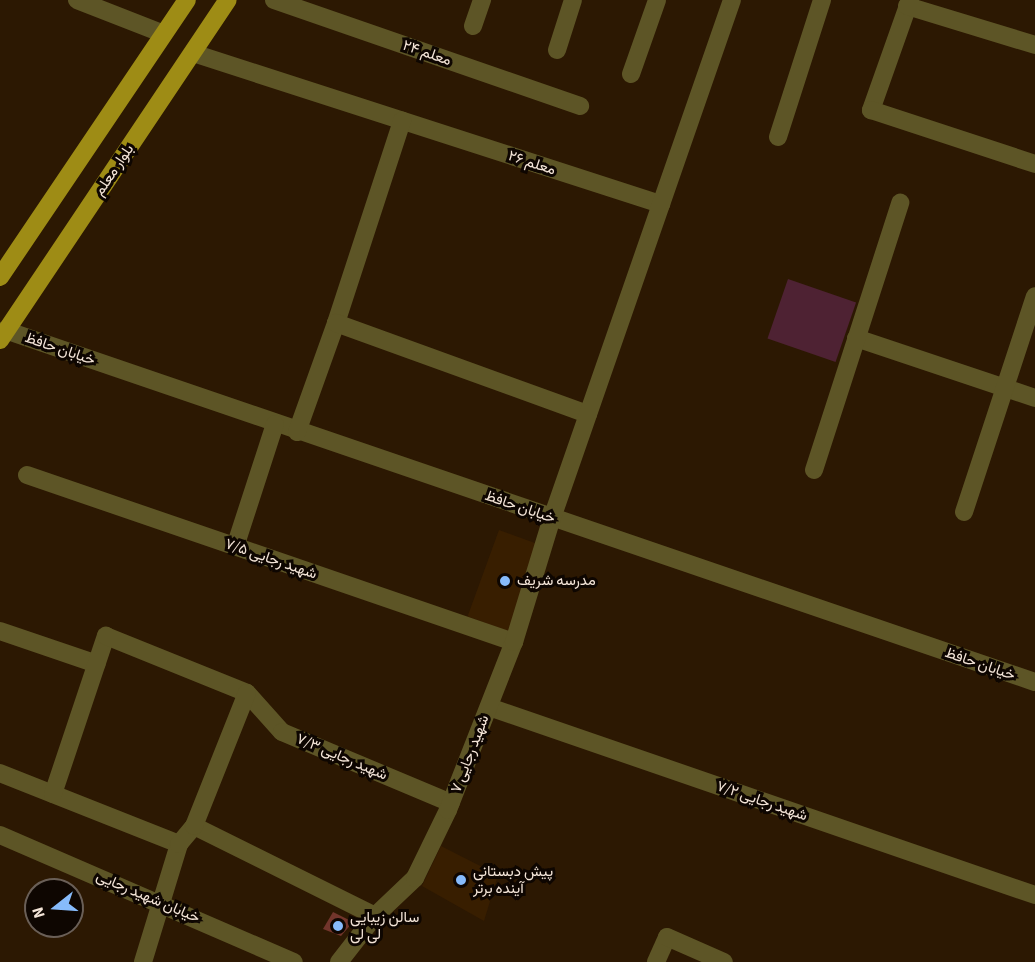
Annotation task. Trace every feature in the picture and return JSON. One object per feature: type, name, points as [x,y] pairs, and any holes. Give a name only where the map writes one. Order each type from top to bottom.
[{"type":"main road","points":[[0,277],[187,0]]},
{"type":"main road","name":"بلوار معلم","points":[[3,335],[228,0]]},
{"type":"street","points":[[77,0],[164,34]]},
{"type":"street","name":"معلم ۲۴","points":[[274,0],[580,106]]},
{"type":"street","points":[[473,26],[482,0]]},
{"type":"street","points":[[557,50],[573,0]]},
{"type":"street","points":[[631,74],[657,0]]},
{"type":"street","name":"شهید رجایی ۷","points":[[339,962],[375,916],[416,878],[451,803],[514,642],[552,518],[732,0]]},
{"type":"street","points":[[778,137],[822,0]]},
{"type":"street","points":[[1035,45],[909,3],[871,110],[1035,164]]},
{"type":"street","name":"معلم ۲۶","points":[[193,53],[661,204]]},
{"type":"street","points":[[297,432],[336,323],[402,121]]},
{"type":"street","points":[[814,470],[900,203]]},
{"type":"street","points":[[964,512],[1035,296]]},
{"type":"street","points":[[336,323],[588,414]]},
{"type":"street","name":"خیابان حافظ","points":[[3,335],[275,424],[1035,682]]},
{"type":"street","points":[[856,338],[1035,398]]},
{"type":"street","points":[[235,547],[275,424]]},
{"type":"street","name":"شهید رجایی ۷/۵","points":[[27,475],[514,642]]},
{"type":"street","points":[[0,631],[97,664]]},
{"type":"street","points":[[53,794],[106,636],[247,693],[194,826],[179,844],[143,962]]},
{"type":"street","name":"شهید رجایی ۷/۳","points":[[247,693],[282,732],[451,803]]},
{"type":"street","name":"شهید رجایی ۷/۲","points":[[489,707],[1035,895]]},
{"type":"street","points":[[0,773],[179,844]]},
{"type":"street","points":[[194,826],[375,916]]},
{"type":"street","name":"خیابان شهید رجایی","points":[[0,835],[161,902],[294,962]]},
{"type":"street","points":[[656,962],[668,937],[724,962]]},
{"type":"shaded area","points":[[788,279],[856,302],[836,362],[767,339]]},
{"type":"shaded area","name":"مدرسه شریف","points":[[499,530],[540,545],[509,632],[468,616]]},
{"type":"shaded area","name":"پیش دبستانی آینده برتر","points":[[441,846],[498,875],[484,921],[422,886]]},
{"type":"building","name":"سالن زیبایی لی لی","points":[[333,912],[353,922],[341,936],[323,929]]},
{"type":"place","name":"مدرسه شریف","points":[[505,581]]},
{"type":"place","name":"پیش دبستانی آینده برتر","points":[[461,880]]},
{"type":"place","name":"سالن زیبایی لی لی","points":[[338,926]]}]
